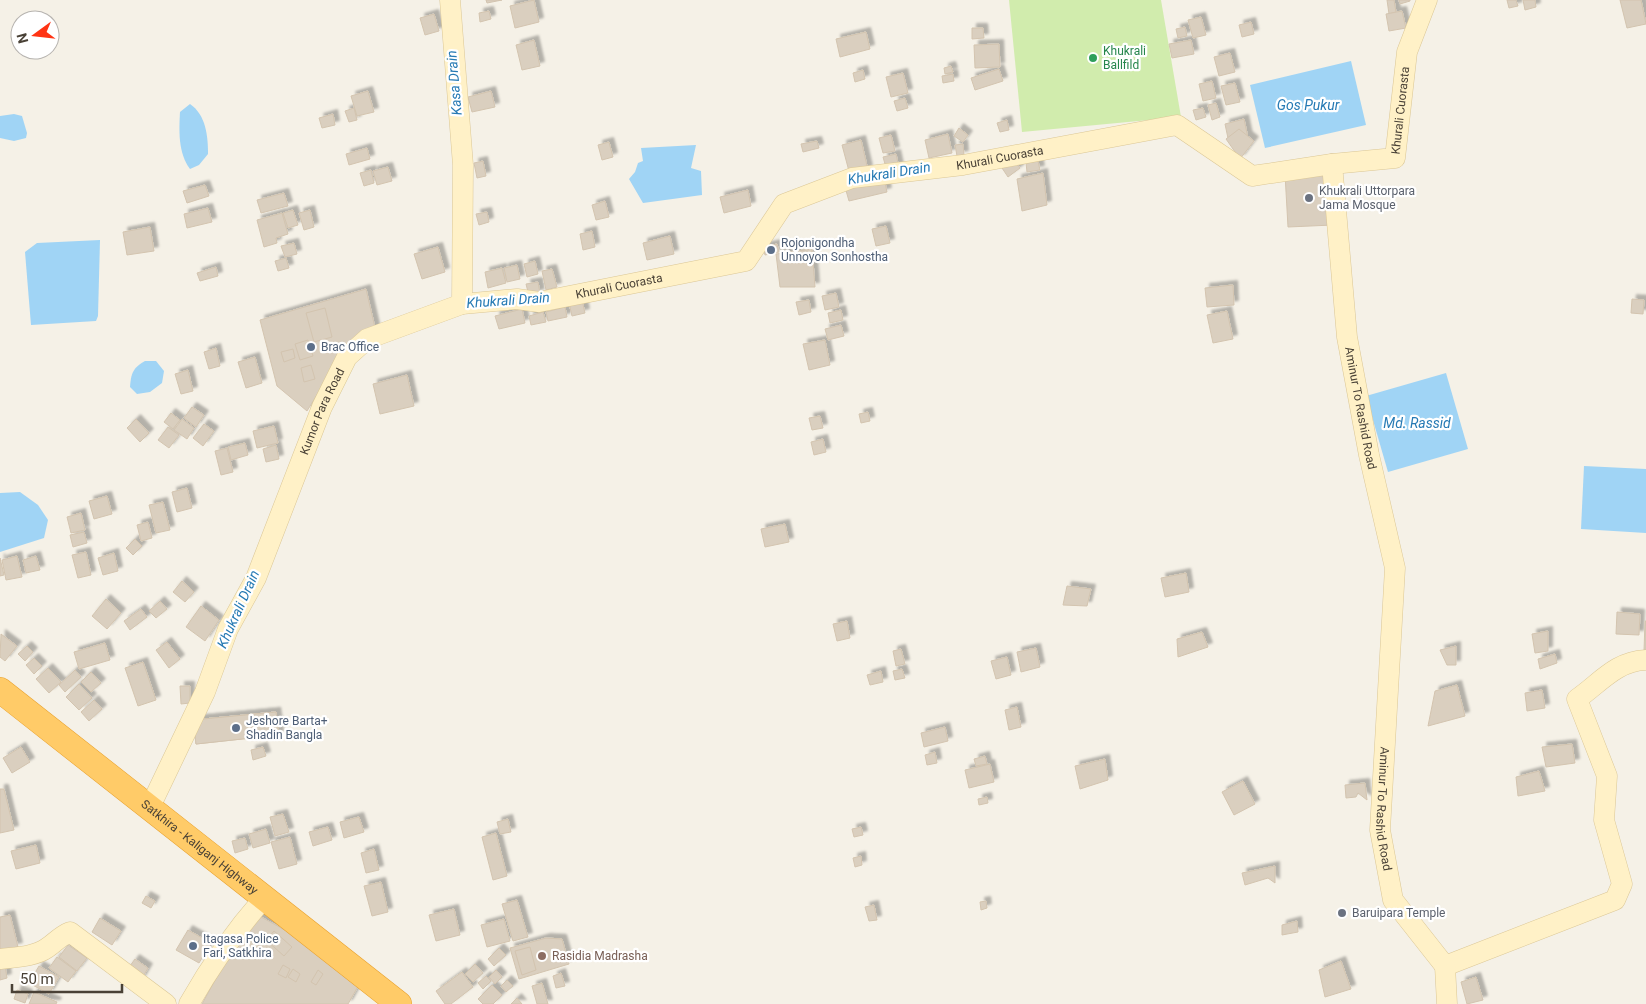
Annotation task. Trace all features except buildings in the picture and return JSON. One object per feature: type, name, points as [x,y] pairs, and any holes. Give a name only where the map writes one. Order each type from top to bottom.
[{"type":"highway","name":"Satkhira - Kaliganj Highway","points":[[0,690],[399,1004]]},
{"type":"street","points":[[450,0],[463,166],[462,304]]},
{"type":"street","name":"Khurali Cuorasta","points":[[462,304],[517,300],[539,302],[746,261],[784,204],[852,178],[963,165],[1177,125],[1252,176],[1332,164],[1395,158],[1407,52],[1427,0]]},
{"type":"street","name":"Aminur To Rashid Road","points":[[1332,164],[1347,337],[1369,455],[1395,568],[1380,830],[1393,900],[1445,966]]},
{"type":"street","name":"Kumor Para Road","points":[[150,807],[205,692],[228,629],[256,578],[322,406],[347,358],[367,339],[462,304]]},
{"type":"street","points":[[1447,1004],[1445,966],[1615,900],[1622,884],[1604,820],[1607,776],[1577,699],[1615,668],[1632,660],[1646,660]]},
{"type":"street","points":[[189,1004],[208,969],[237,928],[264,897]]},
{"type":"street","points":[[0,959],[27,955],[47,948],[60,936],[70,932],[166,1004]]},
{"type":"green space","name":"Khukrali Ballfild","points":[[1009,0],[1161,0],[1181,117],[1022,132]]},
{"type":"water","name":"Gos Pukur","points":[[1351,61],[1366,125],[1265,148],[1250,85]]},
{"type":"water","points":[[190,104],[203,120],[207,133],[208,154],[199,165],[190,169],[181,149],[179,127],[180,112]]},
{"type":"water","points":[[14,114],[22,116],[27,133],[26,138],[14,141],[0,138],[0,116]]},
{"type":"water","points":[[696,145],[691,168],[701,171],[702,195],[643,203],[629,179],[635,172],[638,163],[643,161],[641,148]]},
{"type":"water","points":[[100,240],[98,316],[96,321],[31,325],[25,252],[37,243]]},
{"type":"water","points":[[145,361],[156,361],[164,371],[162,383],[150,392],[137,394],[130,387],[131,378],[133,371]]},
{"type":"water","name":"Md. Rassid","points":[[1446,373],[1468,449],[1388,472],[1366,396]]},
{"type":"water","points":[[1584,466],[1646,469],[1646,533],[1581,529]]},
{"type":"water","points":[[20,492],[38,505],[48,520],[44,538],[0,552],[0,493]]},
{"type":"place","name":"Khukrali Ballfild","points":[[1093,58]]},
{"type":"place","name":"Khukrali Uttorpara Jama Mosque","points":[[1309,198]]},
{"type":"place","name":"Rojonigondha Unnoyon Sonhostha","points":[[771,250]]},
{"type":"place","name":"Brac Office","points":[[311,347]]},
{"type":"place","name":"Jeshore Barta+ Shadin Bangla","points":[[236,728]]},
{"type":"place","name":"Baruipara Temple","points":[[1342,913]]},
{"type":"place","name":"Itagasa Police Fari, Satkhira","points":[[193,946]]},
{"type":"place","name":"Rasidia Madrasha","points":[[542,956]]},
{"type":"water label","name":"Kasa Drain","points":[[454,83]]},
{"type":"water label","name":"Khukrali Drain","points":[[889,173]]},
{"type":"water label","name":"Khukrali Drain","points":[[508,300]]},
{"type":"water label","name":"Khukrali Drain","points":[[238,609]]}]
